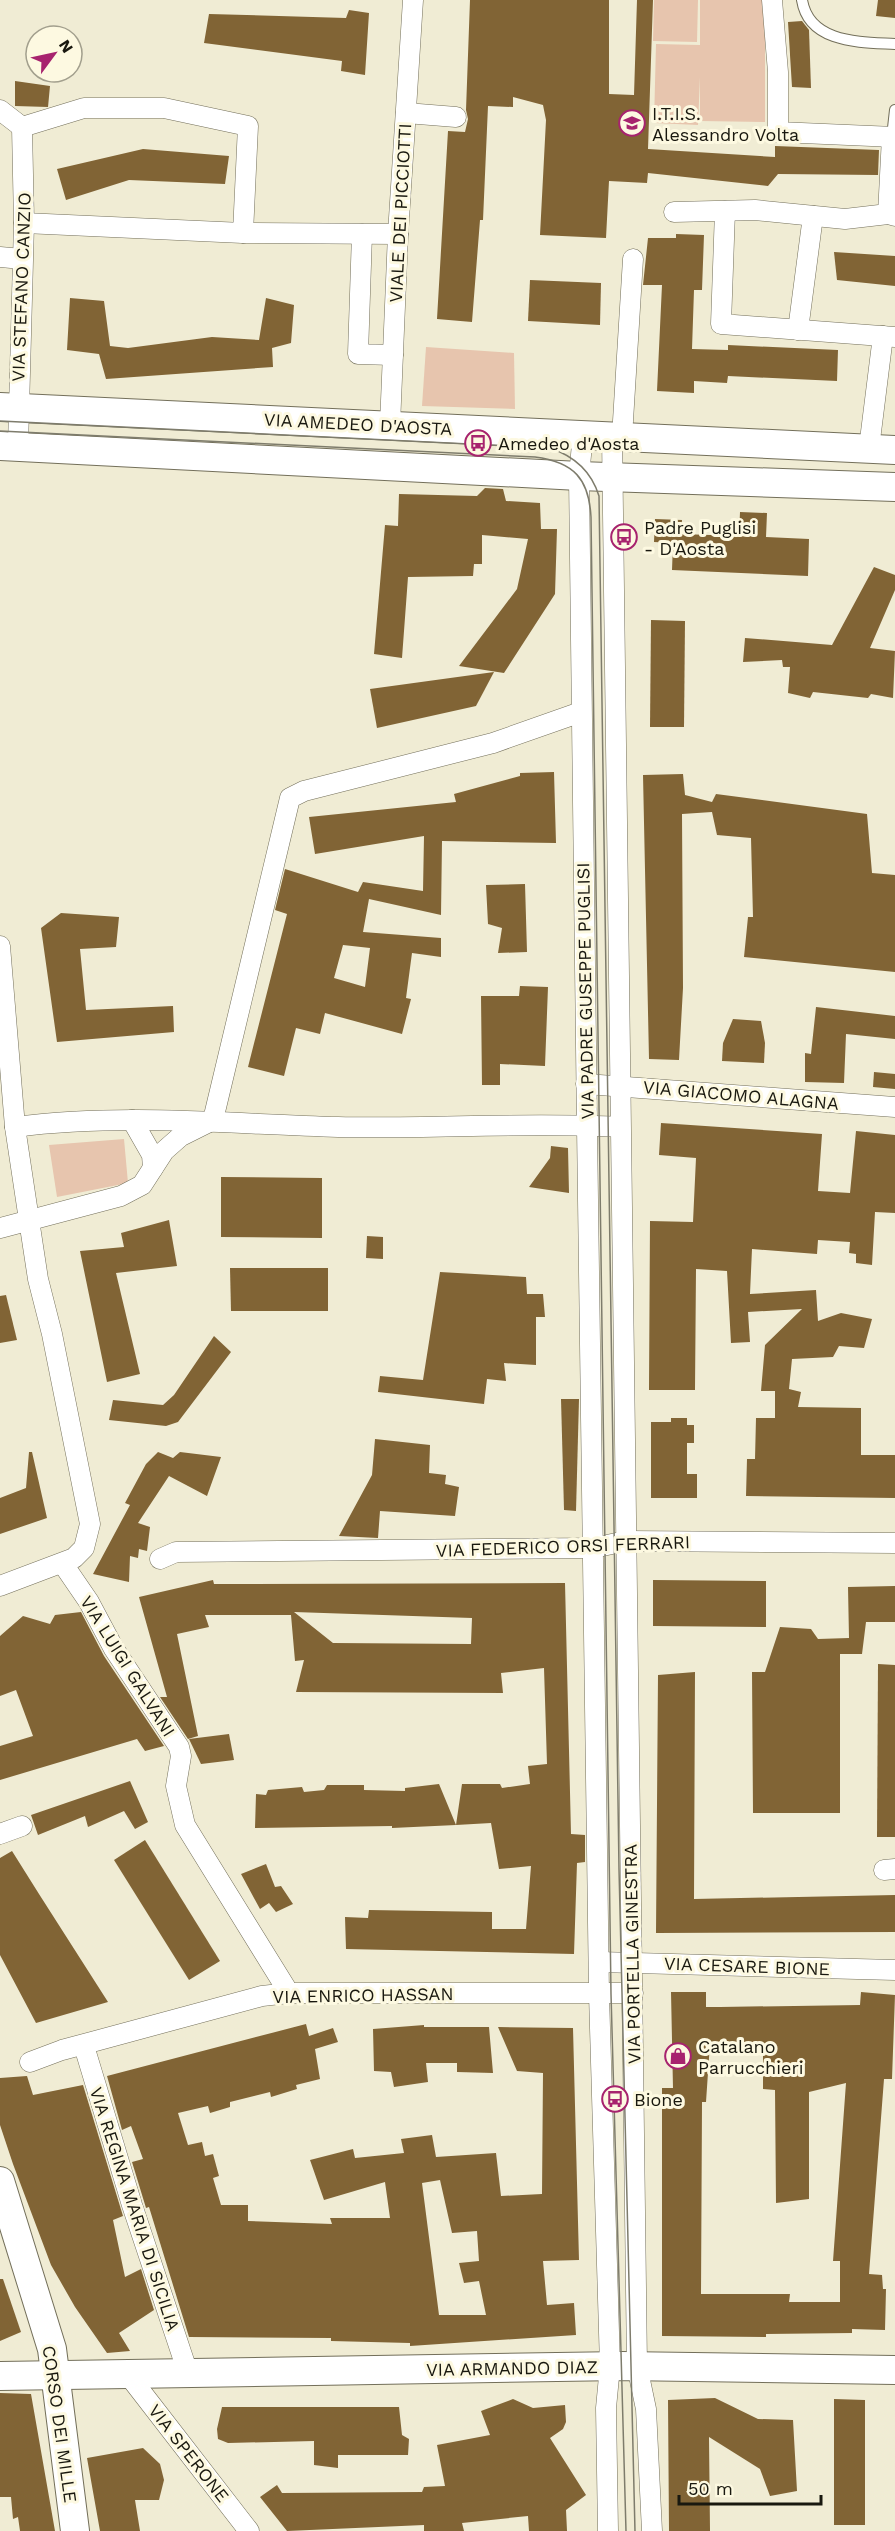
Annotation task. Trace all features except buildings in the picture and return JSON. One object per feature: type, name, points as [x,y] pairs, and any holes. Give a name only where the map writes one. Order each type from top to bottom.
[{"type":"street","name":"VIALE DEI PICCIOTTI","points":[[390,425],[398,234],[413,0]]},
{"type":"street","points":[[674,212],[725,211],[845,219],[892,215],[894,137],[778,132],[778,72],[772,0]]},
{"type":"street","points":[[0,110],[22,127],[84,108],[164,108],[248,126],[243,233]]},
{"type":"street","points":[[406,113],[456,117]]},
{"type":"street","name":"VIA STEFANO CANZIO","points":[[9,446],[9,408],[24,223],[22,127]]},
{"type":"street","points":[[725,211],[721,324],[889,337],[882,449]]},
{"type":"street","points":[[798,330],[813,216]]},
{"type":"street","points":[[24,223],[243,233],[398,234]]},
{"type":"street","points":[[362,234],[358,354],[393,355]]},
{"type":"street","points":[[0,257],[22,259]]},
{"type":"street","name":"VIA PADRE GUSEPPE PUGLISI","points":[[626,1541],[612,476],[633,259]]},
{"type":"street","name":"VIA AMEDEO D'AOSTA","points":[[9,408],[882,449]]},
{"type":"street","name":"VIA PADRE GUSEPPE PUGLISI","points":[[583,435],[579,476],[581,712],[593,1548]]},
{"type":"street","points":[[9,446],[579,476],[895,487]]},
{"type":"street","points":[[213,1120],[290,798],[304,791],[493,742],[581,712]]},
{"type":"street","points":[[0,946],[15,1127],[38,1280],[52,1334],[90,1524],[84,1548],[63,1564],[0,1586]]},
{"type":"street","name":"VIA GIACOMO ALAGNA","points":[[586,1084],[895,1107]]},
{"type":"street","points":[[132,1119],[152,1155],[153,1168]]},
{"type":"street","points":[[15,1127],[132,1119],[213,1120],[337,1127],[620,1127]]},
{"type":"street","points":[[0,1228],[121,1196],[142,1185],[164,1151],[181,1136],[213,1120]]},
{"type":"street","name":"VIA FEDERICO ORSI FERRARI","points":[[160,1559],[176,1552],[593,1548],[626,1541],[895,1543]]},
{"type":"street","name":"VIA PORTELLA GINESTRA","points":[[624,2366],[633,1993],[626,1541]]},
{"type":"street","name":"VIA PORTELLA GINESTRA","points":[[593,1548],[599,1994],[624,2366]]},
{"type":"street","name":"VIA LUIGI GALVANI","points":[[63,1564],[89,1602],[114,1648],[179,1747],[181,1756],[176,1786],[184,1825],[289,1993]]},
{"type":"street","points":[[0,1834],[22,1826]]},
{"type":"street","name":"VIA CESARE BIONE","points":[[599,1962],[895,1970]]},
{"type":"street","name":"VIA ENRICO HASSAN","points":[[30,2062],[62,2050],[84,2046],[262,1996],[289,1993],[633,1993]]},
{"type":"street","name":"VIA REGINA MARIA DI SICILIA","points":[[84,2046],[132,2205],[188,2373]]},
{"type":"street","name":"CORSO DEI MILLE","points":[[0,2181],[52,2349],[75,2531]]},
{"type":"street","points":[[608,2531],[606,2408],[624,2366]]},
{"type":"street","points":[[624,2366],[646,2409],[652,2531]]},
{"type":"street","name":"VIA ARMANDO DIAZ","points":[[0,2376],[129,2376],[188,2373],[624,2366],[895,2370]]},
{"type":"street","name":"VIA SPERONE","points":[[129,2376],[249,2531]]},
{"type":"lane","points":[[802,0],[805,11],[827,34],[842,41],[895,44]]},
{"type":"lane","points":[[894,137],[895,110]]},
{"type":"shaded area","points":[[654,0],[698,0],[697,42],[653,41]]},
{"type":"shaded area","points":[[700,0],[765,0],[765,122],[700,121],[700,77],[698,125],[654,123],[656,44],[700,45]]},
{"type":"shaded area","points":[[426,347],[514,353],[515,409],[422,406]]},
{"type":"shaded area","points":[[124,1139],[128,1183],[57,1197],[49,1145]]},
{"type":"tram line","points":[[0,421],[550,448],[567,455],[581,465],[596,487],[599,496],[619,1869],[635,2531]]},
{"type":"tram line","points":[[0,431],[535,457],[549,459],[569,468],[577,475],[587,492],[591,517],[611,1994],[626,2531]]},
{"type":"place","name":"I.T.I.S. Alessandro Volta","points":[[632,123]]},
{"type":"place","name":"Amedeo d'Aosta","points":[[478,443]]},
{"type":"place","name":"Padre Puglisi - D'Aosta","points":[[624,537]]},
{"type":"place","name":"Catalano Parrucchieri","points":[[678,2056]]},
{"type":"place","name":"Bione","points":[[615,2099]]}]
